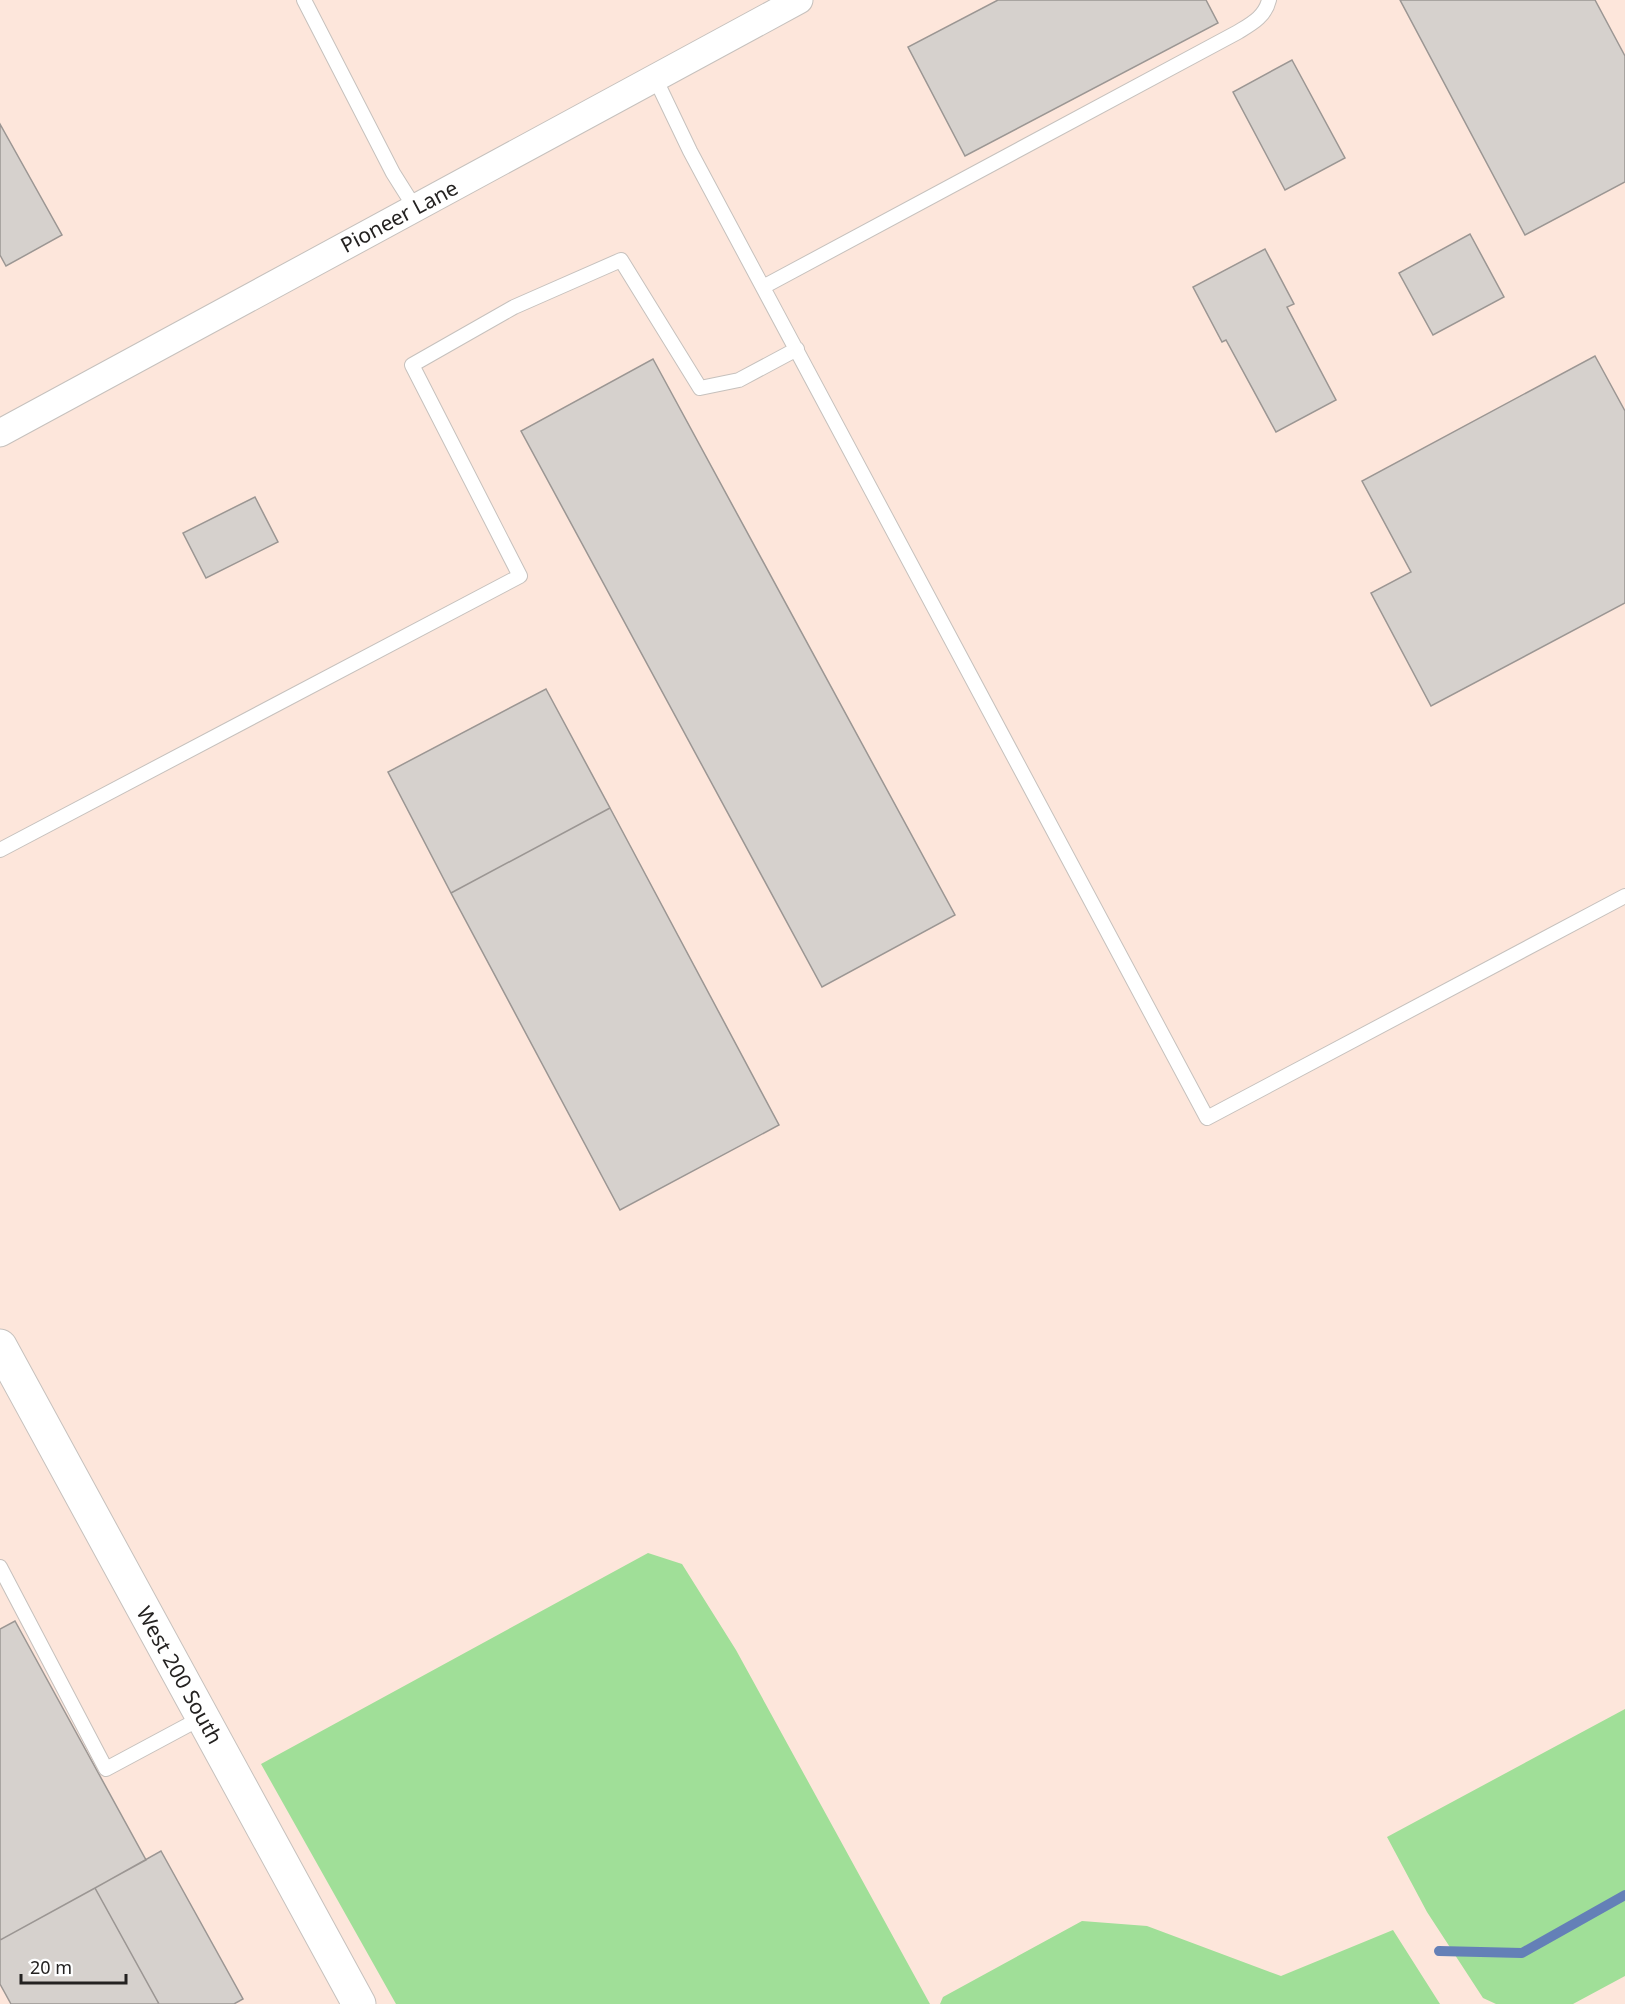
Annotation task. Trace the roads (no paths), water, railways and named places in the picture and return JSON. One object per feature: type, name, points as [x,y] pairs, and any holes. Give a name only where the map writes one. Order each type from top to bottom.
[{"type":"street","name":"Pioneer Lane","points":[[0,433],[799,0]]},
{"type":"street","name":"West 200 South","points":[[0,1346],[359,2004]]},
{"type":"lane","points":[[304,0],[393,173],[415,208]]},
{"type":"lane","points":[[763,287],[1238,32],[1258,20],[1267,8],[1269,0]]},
{"type":"lane","points":[[655,78],[690,151],[1207,1118],[1625,896]]},
{"type":"lane","points":[[0,850],[520,576],[411,365],[514,307],[621,260],[700,388],[739,380],[796,349]]},
{"type":"lane","points":[[0,1567],[106,1769],[202,1717]]},
{"type":"waterway","points":[[1439,1951],[1522,1953],[1625,1895]]}]
